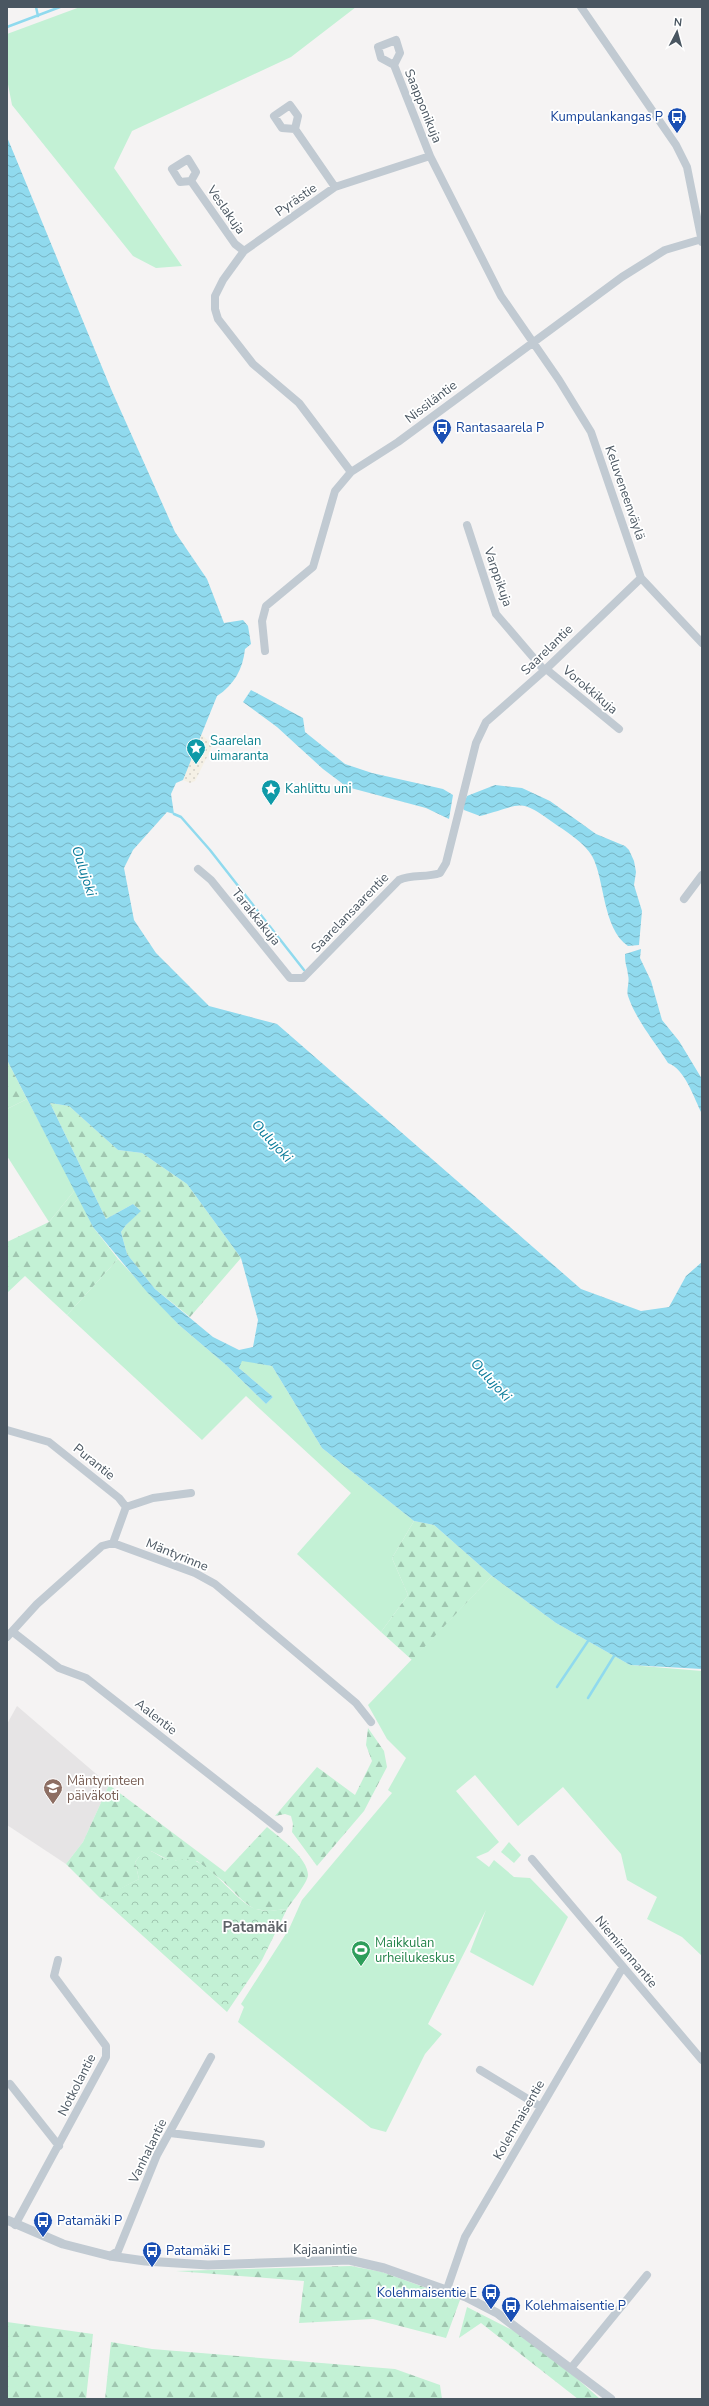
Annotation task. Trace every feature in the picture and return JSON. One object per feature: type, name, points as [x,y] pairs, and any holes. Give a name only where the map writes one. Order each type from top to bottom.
[{"type":"street","points":[[581,7],[676,145],[687,167],[702,240]]},
{"type":"street","name":"Saapponikuja","points":[[394,65],[430,156]]},
{"type":"street","points":[[295,129],[335,187]]},
{"type":"street","points":[[430,156],[501,296],[532,343]]},
{"type":"street","name":"Pyrästie","points":[[351,472],[299,403],[253,364],[218,319],[214,309],[215,296],[223,280],[244,251],[335,187],[430,156]]},
{"type":"street","name":"Veslakuja","points":[[191,181],[235,244],[244,251]]},
{"type":"street","name":"Nissiläntie","points":[[265,651],[262,621],[266,606],[313,567],[336,491],[351,472],[398,442],[643,262],[665,250],[702,240]]},
{"type":"street","name":"Keluveneenväylä","points":[[532,343],[559,380],[591,432],[641,578],[702,642]]},
{"type":"street","name":"Varppikuja","points":[[467,525],[496,614],[545,670]]},
{"type":"street","name":"Saarelantie","points":[[457,817],[476,743],[486,722],[545,670],[641,578]]},
{"type":"street","name":"Vorokkikuja","points":[[545,670],[618,729]]},
{"type":"street","name":"Saarelansaarentie","points":[[294,980],[303,978],[324,958],[399,880],[408,876],[429,877],[440,873],[446,862],[457,817]]},
{"type":"street","name":"Tarakkakuja","points":[[198,869],[212,880],[290,978],[294,980]]},
{"type":"street","points":[[684,899],[702,875]]},
{"type":"street","name":"Purantie","points":[[7,1430],[49,1442],[119,1498],[126,1507]]},
{"type":"street","points":[[10,1634],[37,1604],[102,1546],[113,1543],[126,1507],[153,1498],[191,1493]]},
{"type":"street","name":"Mäntyrinne","points":[[113,1543],[195,1573],[215,1584],[356,1703],[371,1722]]},
{"type":"street","name":"Aalentie","points":[[10,1634],[59,1668],[86,1678],[279,1829]]},
{"type":"street","name":"Niemirannantie","points":[[532,1859],[702,2060]]},
{"type":"street","name":"Notkolantie","points":[[11,2222],[59,2146],[106,2057],[106,2046],[54,1976],[58,1960]]},
{"type":"street","name":"Kolehmaisentie","points":[[447,2289],[465,2237],[622,1967]]},
{"type":"street","name":"Vanhalantie","points":[[110,2256],[118,2251],[157,2155],[210,2057]]},
{"type":"street","points":[[480,2070],[541,2107]]},
{"type":"street","points":[[10,2084],[59,2146]]},
{"type":"street","points":[[170,2133],[261,2144]]},
{"type":"street","name":"Kajaanintie","points":[[11,2222],[63,2244],[110,2256],[208,2265],[349,2260],[384,2268],[447,2289],[497,2313],[611,2399]]},
{"type":"street","points":[[571,2368],[647,2275]]},
{"type":"shaded area","name":"Mäntyrinteen päiväkoti","points":[[17,1706],[109,1785],[83,1842],[66,1864],[7,1825],[7,1724]]},
{"type":"green space","points":[[80,7],[356,7],[291,57],[132,131],[114,168],[182,266],[156,268],[133,256],[12,105],[7,79],[7,34]]},
{"type":"green space","points":[[7,1060],[27,1099],[7,1109]]},
{"type":"green space","points":[[27,1099],[75,1190],[49,1222],[7,1156],[7,1109]]},
{"type":"green space","points":[[50,1103],[69,1106],[118,1150],[142,1153],[187,1184],[241,1258],[190,1317],[155,1289],[127,1254],[121,1232],[140,1210],[133,1204],[106,1219]]},
{"type":"green space","points":[[75,1190],[93,1227],[118,1259],[67,1315],[25,1276],[7,1293],[7,1242],[49,1222]]},
{"type":"green space","points":[[118,1259],[179,1325],[226,1365],[266,1404],[273,1397],[238,1367],[242,1360],[272,1366],[322,1448],[414,1521],[392,1558],[408,1595],[381,1632],[297,1554],[351,1493],[246,1396],[202,1440],[67,1315]]},
{"type":"green space","points":[[414,1521],[434,1525],[492,1576],[412,1660],[381,1632],[408,1595],[392,1558]]},
{"type":"green space","points":[[492,1576],[556,1623],[630,1665],[702,1671],[702,1956],[682,1937],[647,1919],[657,1897],[627,1880],[621,1854],[563,1787],[518,1826],[475,1775],[456,1791],[499,1842],[488,1852],[476,1857],[489,1867],[494,1860],[514,1877],[530,1878],[568,1917],[533,1986],[470,1952],[486,1910],[428,2024],[442,2034],[425,2054],[386,2132],[371,2128],[238,2022],[244,2007],[241,2004],[289,1929],[302,1900],[392,1793],[388,1790],[406,1758],[387,1739],[368,1705]]},
{"type":"green space","points":[[368,1728],[384,1751],[387,1767],[364,1811],[317,1866],[292,1832],[293,1824],[291,1816],[285,1814],[275,1816],[317,1767],[355,1795],[372,1761],[366,1745]]},
{"type":"green space","points":[[109,1785],[225,1872],[267,1827],[298,1855],[307,1868],[307,1878],[287,1909],[269,1911],[254,1909],[242,1900],[224,1882],[197,1861],[169,1860],[151,1851],[139,1857],[135,1862],[139,1879],[101,1899],[66,1864],[83,1842]]},
{"type":"green space","points":[[509,1842],[521,1855],[514,1863],[501,1852]]},
{"type":"green space","points":[[148,1850],[169,1860],[194,1860],[211,1871],[242,1901],[256,1909],[268,1911],[287,1909],[262,1960],[227,2012],[101,1898],[139,1879],[135,1862],[143,1852]]},
{"type":"green space","points":[[351,2266],[382,2272],[460,2300],[446,2338],[373,2319],[299,2323],[304,2281],[176,2271]]},
{"type":"green space","points":[[467,2307],[522,2335],[563,2366],[600,2399],[578,2399],[481,2323],[459,2338]]},
{"type":"green space","points":[[7,2322],[93,2334],[86,2399],[7,2399]]},
{"type":"green space","points":[[111,2342],[152,2349],[395,2369],[440,2385],[442,2399],[105,2399]]},
{"type":"sand","name":"Saarelan uimaranta","points":[[201,734],[213,745],[195,781],[190,783],[183,780]]},
{"type":"water","name":"Oulujoki","points":[[7,137],[111,389],[175,532],[207,579],[224,623],[243,620],[248,626],[251,644],[245,649],[237,676],[223,692],[217,696],[183,780],[176,783],[171,794],[174,814],[167,812],[133,850],[124,868],[134,920],[156,953],[209,1006],[277,1024],[581,1289],[641,1311],[669,1307],[686,1276],[702,1262],[702,1669],[630,1665],[556,1623],[492,1576],[434,1525],[414,1521],[322,1448],[272,1366],[242,1361],[239,1368],[273,1397],[266,1404],[226,1365],[179,1325],[147,1292],[93,1227],[7,1060]],"holes":[[[50,1103],[69,1106],[118,1150],[142,1153],[187,1184],[241,1258],[258,1320],[253,1347],[239,1350],[213,1337],[155,1289],[127,1254],[121,1232],[126,1225],[141,1211],[133,1204],[106,1219]]]},
{"type":"water","points":[[251,690],[303,718],[305,732],[345,764],[372,773],[443,789],[453,795],[449,819],[426,808],[347,787],[323,769],[277,727],[243,702]]},
{"type":"water","points":[[495,785],[522,788],[550,801],[596,834],[625,846],[629,850],[634,861],[636,872],[634,885],[642,911],[639,945],[628,946],[613,928],[592,856],[572,835],[527,807],[514,806],[480,816],[464,810],[462,806],[467,796]]},
{"type":"water","points":[[641,949],[640,958],[651,981],[662,1020],[679,1041],[702,1079],[702,1114],[684,1078],[674,1066],[668,1063],[631,1005],[627,991],[628,978],[625,954]]},
{"type":"waterway","points":[[36,7],[38,16]]},
{"type":"waterway","points":[[7,27],[60,7]]},
{"type":"waterway","points":[[174,814],[181,817],[210,850],[304,970]]},
{"type":"waterway","points":[[557,1687],[588,1641]]},
{"type":"waterway","points":[[588,1698],[614,1656]]},
{"type":"place","name":"Kumpulankangas P","points":[[677,134]]},
{"type":"place","name":"Rantasaarela P","points":[[442,445]]},
{"type":"place","name":"Saarelan uimaranta","points":[[196,765]]},
{"type":"place","name":"Kahlittu uni","points":[[271,806]]},
{"type":"place","name":"Mäntyrinteen päiväkoti","points":[[53,1805]]},
{"type":"place","name":"Maikkulan urheilukeskus","points":[[361,1967]]},
{"type":"place","name":"Patamäki P","points":[[43,2238]]},
{"type":"place","name":"Patamäki E","points":[[152,2268]]},
{"type":"place","name":"Kolehmaisentie E","points":[[491,2310]]},
{"type":"place","name":"Kolehmaisentie P","points":[[511,2323]]},
{"type":"district","name":"Patamäki","points":[[255,1927]]}]
